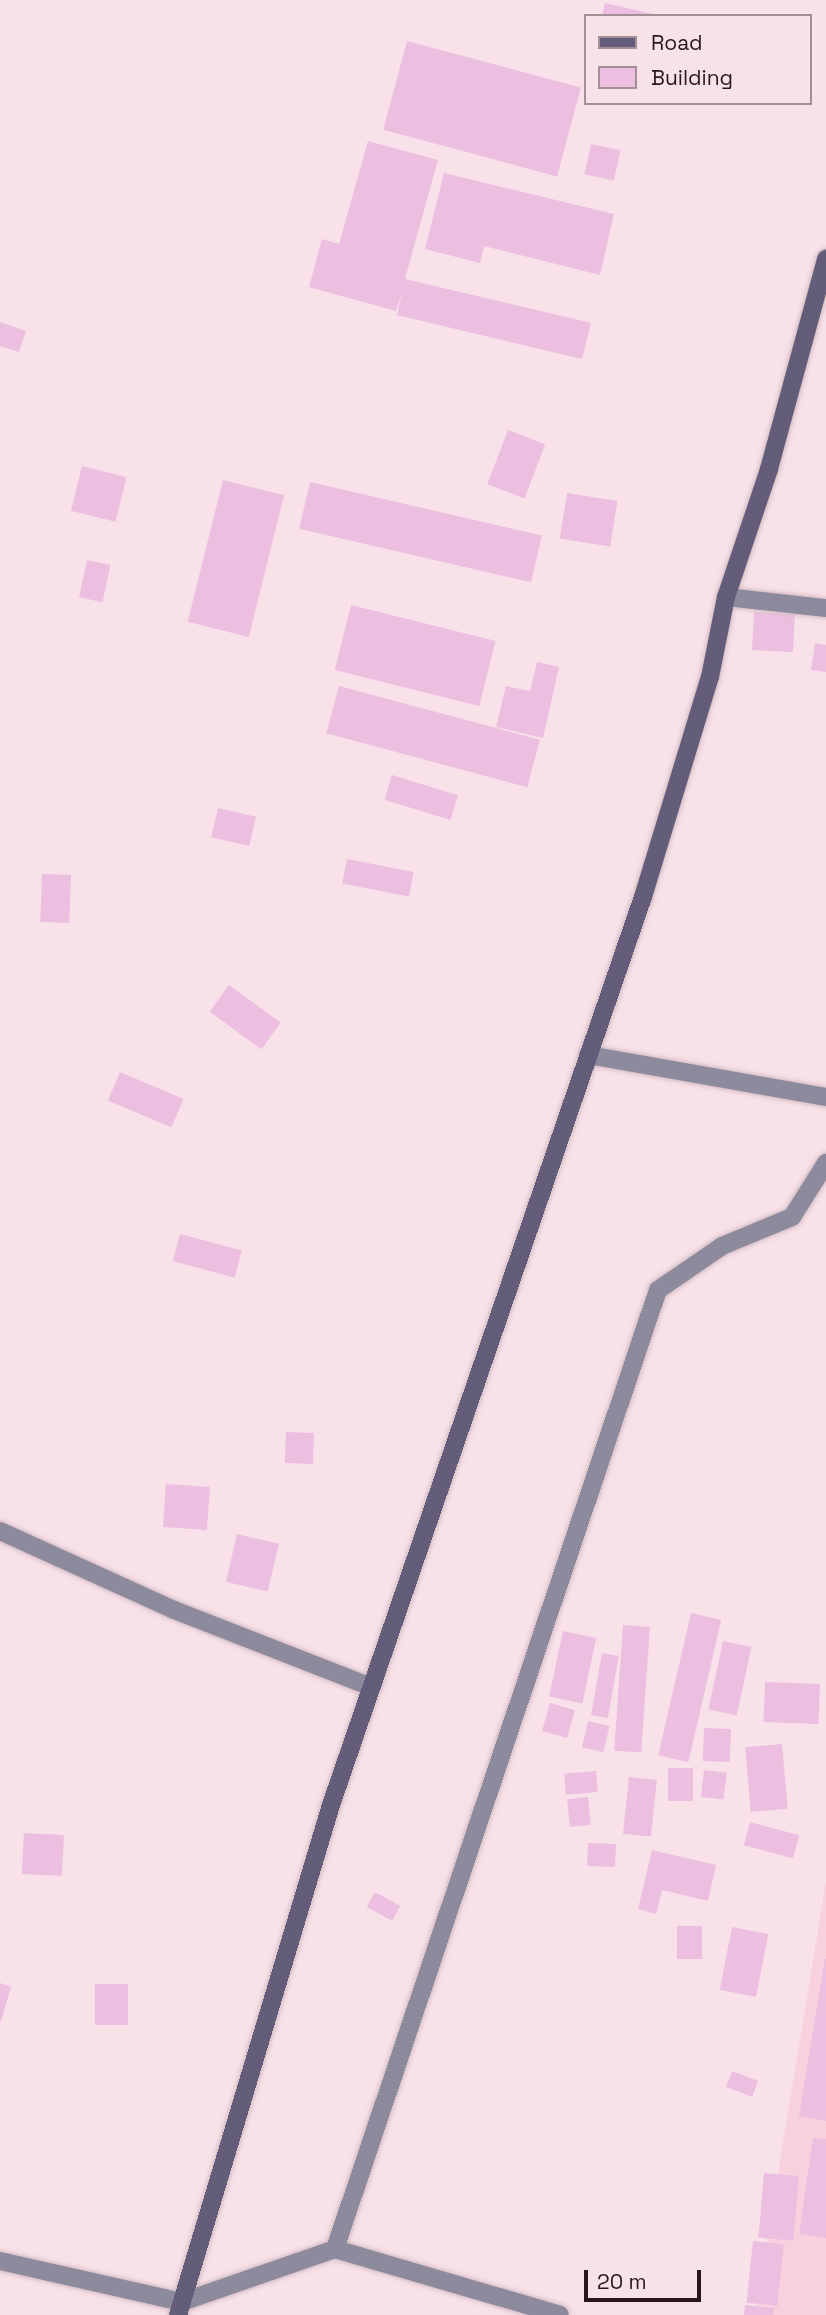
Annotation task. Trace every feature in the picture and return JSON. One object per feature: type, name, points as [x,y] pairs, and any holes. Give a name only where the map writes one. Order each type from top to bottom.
[{"type":"main road","points":[[180,2309],[257,2043],[372,1687],[588,1055],[706,690],[726,597],[769,469],[826,259]]},
{"type":"street","points":[[726,597],[826,608]]},
{"type":"street","points":[[588,1055],[826,1097]]},
{"type":"street","points":[[335,2249],[658,1290],[722,1246],[792,1217],[826,1163]]},
{"type":"street","points":[[0,1531],[174,1610],[372,1687]]},
{"type":"street","points":[[0,2261],[180,2309],[335,2249],[561,2315]]},
{"type":"shaded area","points":[[826,1882],[826,2315],[755,2315],[757,2301]]},
{"type":"building","points":[[605,3],[653,14],[602,14]]},
{"type":"building","points":[[407,41],[581,88],[557,176],[383,130]]},
{"type":"building","points":[[368,141],[438,160],[405,279],[591,323],[582,359],[397,315],[402,292],[396,311],[309,287],[322,239],[339,244]]},
{"type":"building","points":[[591,144],[620,150],[614,181],[585,174]]},
{"type":"building","points":[[444,173],[614,214],[600,275],[484,246],[480,263],[425,249]]},
{"type":"building","points":[[0,322],[26,331],[19,352],[0,346]]},
{"type":"building","points":[[508,430],[545,444],[525,498],[487,484]]},
{"type":"building","points":[[82,466],[127,477],[116,522],[71,511]]},
{"type":"building","points":[[223,480],[284,495],[249,637],[188,622]]},
{"type":"building","points":[[310,482],[542,536],[531,582],[299,529]]},
{"type":"building","points":[[567,493],[617,501],[610,546],[560,538]]},
{"type":"building","points":[[87,560],[110,565],[103,602],[79,597]]},
{"type":"building","points":[[351,605],[496,641],[479,706],[335,670]]},
{"type":"building","points":[[754,612],[795,614],[793,652],[752,650]]},
{"type":"building","points":[[815,643],[826,645],[826,672],[811,670]]},
{"type":"building","points":[[537,662],[559,667],[543,738],[496,727],[506,686],[530,691]]},
{"type":"building","points":[[339,686],[540,740],[527,787],[326,733]]},
{"type":"building","points":[[392,775],[458,795],[450,820],[384,800]]},
{"type":"building","points":[[218,808],[256,817],[249,846],[211,837]]},
{"type":"building","points":[[347,859],[414,872],[409,897],[342,884]]},
{"type":"building","points":[[42,874],[71,875],[69,923],[40,922]]},
{"type":"building","points":[[229,985],[281,1023],[261,1049],[210,1012]]},
{"type":"building","points":[[120,1072],[184,1099],[171,1127],[108,1101]]},
{"type":"building","points":[[180,1234],[242,1251],[235,1278],[173,1261]]},
{"type":"building","points":[[286,1432],[314,1433],[313,1464],[285,1463]]},
{"type":"building","points":[[166,1484],[210,1487],[207,1530],[163,1527]]},
{"type":"building","points":[[237,1534],[279,1544],[268,1591],[226,1582]]},
{"type":"building","points":[[691,1613],[721,1620],[688,1762],[658,1755]]},
{"type":"building","points":[[623,1625],[650,1627],[641,1753],[614,1751]]},
{"type":"building","points":[[563,1631],[596,1638],[582,1704],[549,1697]]},
{"type":"building","points":[[723,1641],[751,1647],[737,1715],[708,1709]]},
{"type":"building","points":[[602,1653],[619,1656],[608,1718],[591,1715]]},
{"type":"building","points":[[765,1682],[820,1684],[819,1724],[764,1722]]},
{"type":"building","points":[[550,1703],[575,1710],[567,1738],[542,1731]]},
{"type":"building","points":[[588,1721],[609,1726],[603,1752],[582,1747]]},
{"type":"building","points":[[704,1728],[731,1729],[730,1762],[703,1761]]},
{"type":"building","points":[[782,1744],[788,1809],[751,1812],[745,1747]]},
{"type":"building","points":[[668,1768],[693,1768],[693,1801],[668,1801]]},
{"type":"building","points":[[704,1770],[727,1773],[724,1800],[701,1797]]},
{"type":"building","points":[[596,1771],[598,1792],[566,1795],[564,1774]]},
{"type":"building","points":[[629,1777],[657,1780],[651,1837],[623,1834]]},
{"type":"building","points":[[588,1797],[591,1825],[570,1827],[567,1799]]},
{"type":"building","points":[[750,1822],[799,1835],[793,1858],[744,1845]]},
{"type":"building","points":[[24,1833],[64,1835],[62,1876],[22,1874]]},
{"type":"building","points":[[588,1843],[616,1844],[615,1867],[587,1866]]},
{"type":"building","points":[[652,1850],[716,1865],[708,1901],[662,1890],[656,1914],[638,1909]]},
{"type":"building","points":[[375,1892],[400,1906],[392,1921],[367,1907]]},
{"type":"building","points":[[677,1926],[702,1926],[702,1959],[677,1959]]},
{"type":"building","points":[[732,1927],[768,1934],[756,1997],[720,1990]]},
{"type":"building","points":[[826,1959],[826,2121],[799,2116]]},
{"type":"building","points":[[0,1983],[11,1987],[1,2021],[0,2021]]},
{"type":"building","points":[[95,1984],[128,1984],[128,2025],[95,2025]]},
{"type":"building","points":[[732,2071],[758,2081],[752,2097],[726,2087]]},
{"type":"building","points":[[813,2138],[826,2139],[826,2238],[799,2234]]},
{"type":"building","points":[[764,2173],[799,2176],[793,2241],[758,2238]]},
{"type":"building","points":[[753,2241],[784,2244],[777,2306],[747,2303]]},
{"type":"building","points":[[745,2305],[774,2308],[773,2315],[744,2315]]}]
